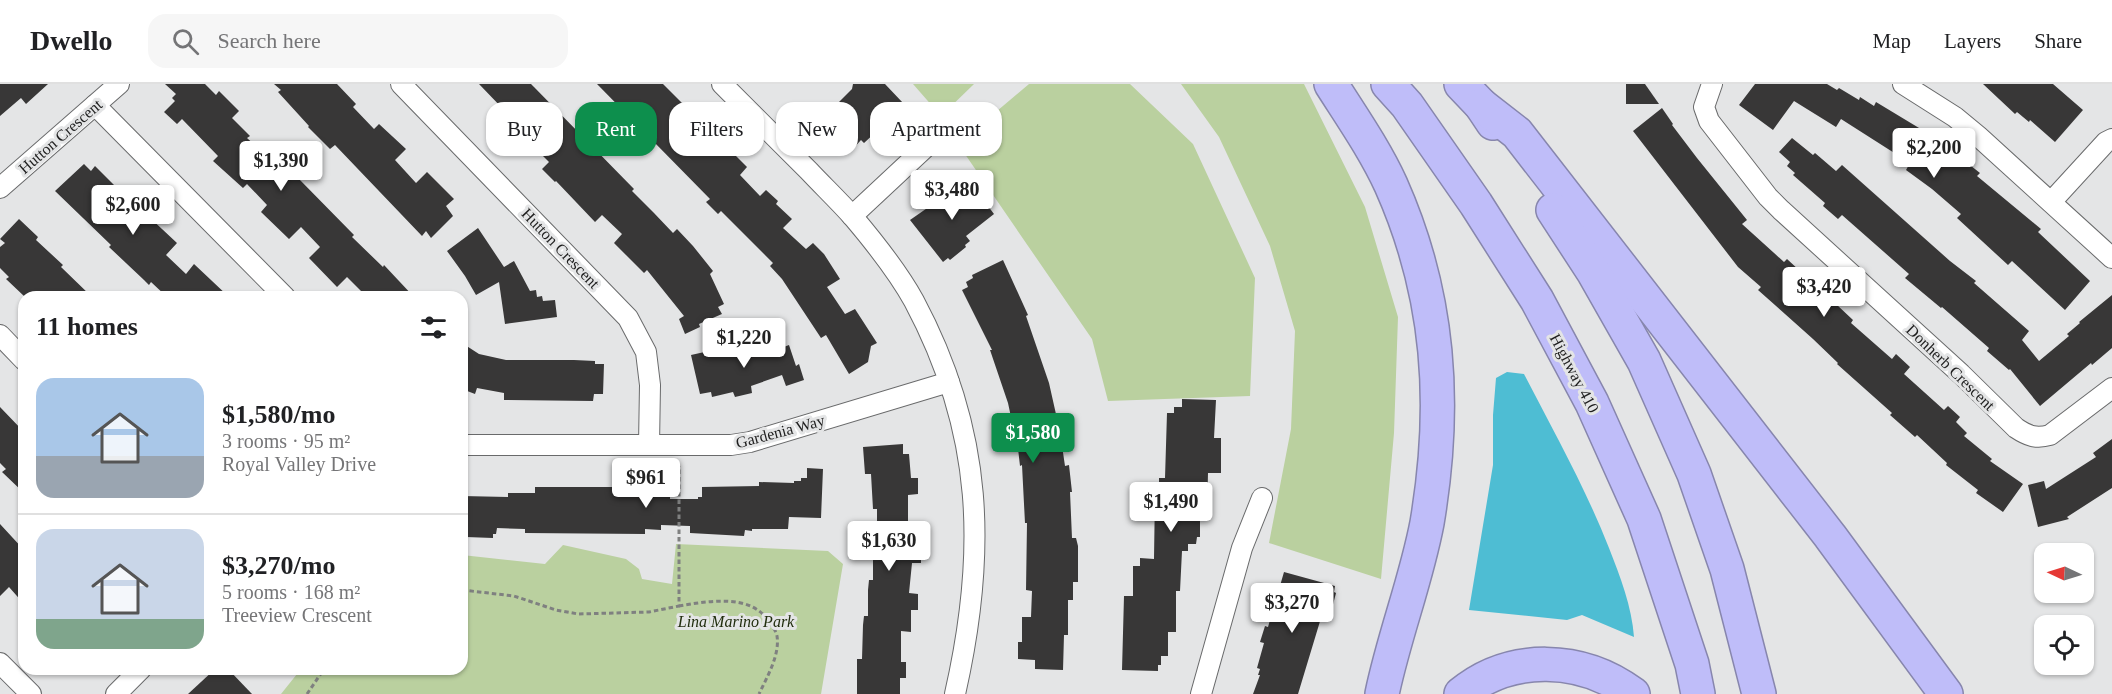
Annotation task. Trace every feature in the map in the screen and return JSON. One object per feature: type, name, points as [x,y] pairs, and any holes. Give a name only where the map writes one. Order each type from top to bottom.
[{"type":"highway","points":[[1331,84],[1391,184],[1412,243],[1430,307],[1435,338],[1438,392],[1435,451],[1426,524],[1382,694]]},
{"type":"highway","name":"Highway 410","points":[[1388,84],[1407,105],[1476,204],[1537,300],[1592,403],[1644,519],[1692,664],[1698,694]]},
{"type":"highway","points":[[1471,95],[1541,191],[1594,273],[1644,361],[1694,474],[1727,569],[1759,694]]},
{"type":"highway","points":[[1471,95],[1517,133],[1830,536],[1946,694]]},
{"type":"highway","points":[[1461,694],[1485,678],[1507,669],[1532,664],[1564,664],[1591,671],[1633,694]]},
{"type":"street","name":"Hutton Crescent","points":[[0,188],[120,84]]},
{"type":"street","name":"Hutton Crescent","points":[[401,84],[628,318],[646,352],[650,385],[649,445]]},
{"type":"street","points":[[722,84],[852,216],[914,300],[937,350],[958,410],[970,466],[975,508],[976,542],[970,614],[955,694]]},
{"type":"street","name":"Donherb Crescent","points":[[1712,84],[1704,106],[1709,121],[1768,197],[2026,436],[2040,438],[2050,435],[2112,388]]},
{"type":"street","points":[[1903,84],[1955,117],[2112,258]]},
{"type":"street","points":[[95,105],[279,291]]},
{"type":"street","points":[[2051,202],[2106,142],[2112,139]]},
{"type":"street","points":[[852,216],[916,156]]},
{"type":"street","points":[[0,335],[18,354]]},
{"type":"street","name":"Gardenia Way","points":[[468,445],[731,445],[750,442],[949,382]]},
{"type":"street","points":[[1200,694],[1242,548],[1262,498]]},
{"type":"street","points":[[0,663],[31,694]]},
{"type":"street","points":[[116,694],[135,675]]},
{"type":"path","points":[[679,466],[679,606]]},
{"type":"path","points":[[468,591],[514,596],[556,610],[578,614],[649,612],[707,602],[744,603],[756,607],[767,618],[777,634],[776,647],[759,694]]},
{"type":"path","points":[[307,694],[320,675]]},
{"type":"green space","points":[[913,84],[974,84],[955,102],[929,102]]},
{"type":"green space","points":[[1029,84],[1130,84],[1193,144],[1255,278],[1250,396],[1108,401],[1092,339],[966,156],[1002,156],[1002,107]]},
{"type":"green space","points":[[1181,84],[1304,84],[1365,207],[1398,317],[1394,433],[1381,579],[1269,543],[1291,429],[1295,331],[1270,246],[1219,137]]},
{"type":"green space","name":"Lina Marino Park","points":[[676,544],[828,551],[843,564],[821,694],[281,694],[296,675],[468,675],[468,556],[545,564],[563,545],[626,559],[639,569],[642,579],[672,584]]},
{"type":"water","points":[[1507,372],[1524,374],[1579,481],[1600,525],[1621,581],[1631,614],[1634,637],[1582,615],[1567,620],[1469,610],[1493,465],[1496,378]]},
{"type":"building","points":[[0,84],[48,84],[26,104],[21,98],[0,116]]},
{"type":"building","points":[[165,84],[205,84],[216,95],[219,91],[239,111],[232,118],[250,136],[247,138],[283,171],[290,164],[302,176],[299,179],[354,235],[352,237],[383,267],[384,265],[408,291],[361,291],[347,277],[337,287],[309,258],[320,247],[301,227],[289,239],[261,212],[267,205],[247,184],[243,188],[213,161],[218,156],[182,119],[177,124],[164,112],[175,101],[172,98],[176,94]]},
{"type":"building","points":[[274,84],[337,84],[356,104],[353,107],[374,129],[379,124],[406,149],[395,160],[416,183],[427,172],[454,199],[446,206],[453,216],[431,238],[426,231],[422,236],[335,145],[330,149],[308,127],[278,92],[281,90]]},
{"type":"building","points":[[479,84],[531,84],[549,102],[496,102]]},
{"type":"building","points":[[597,84],[663,84],[681,102],[669,102],[669,156],[736,156],[747,167],[740,175],[760,196],[766,190],[778,201],[776,204],[792,219],[783,228],[806,249],[813,243],[824,254],[840,279],[827,287],[845,314],[855,309],[877,343],[871,346],[868,362],[849,374],[826,335],[821,338],[782,279],[770,266],[773,263],[721,211],[718,214],[706,202],[710,199],[657,145],[657,102],[615,102]]},
{"type":"building","points":[[853,84],[885,84],[902,102],[870,102],[870,137],[864,143],[861,140],[858,143],[858,102],[839,102],[852,89]]},
{"type":"building","points":[[1626,84],[1645,84],[1659,104],[1626,104]]},
{"type":"building","points":[[1755,84],[1827,84],[1859,100],[1860,97],[1874,106],[1876,102],[1924,131],[1922,135],[1944,150],[1947,147],[1980,173],[1977,176],[2041,229],[2038,232],[2090,281],[2065,310],[2012,261],[2008,265],[1957,218],[1961,214],[1906,170],[1910,163],[1841,119],[1836,127],[1794,101],[1773,130],[1739,105]]},
{"type":"building","points":[[1983,84],[2053,84],[2083,110],[2055,142],[2030,120],[2029,122],[2017,112],[2015,114]]},
{"type":"building","points":[[1662,108],[1697,158],[1747,220],[1742,224],[1784,262],[1787,259],[1800,271],[1798,274],[1818,292],[1820,289],[1853,320],[1851,323],[1892,359],[1896,354],[1910,367],[1904,374],[1944,410],[1948,406],[1960,417],[1956,422],[1967,433],[1964,436],[1992,459],[1990,461],[2023,484],[2003,512],[1976,493],[1978,490],[1946,465],[1947,463],[1917,435],[1915,437],[1890,415],[1892,413],[1758,290],[1761,287],[1738,267],[1633,131]]},
{"type":"building","points":[[563,117],[575,129],[575,156],[602,156],[673,233],[677,229],[693,246],[713,271],[710,274],[724,304],[718,307],[722,314],[699,324],[700,327],[685,334],[679,319],[684,316],[647,270],[644,273],[614,243],[622,234],[602,215],[595,222],[542,169],[549,162],[543,156],[563,156]]},
{"type":"building","points":[[1792,138],[1813,155],[1815,153],[1836,171],[1842,165],[1950,261],[1976,281],[1974,283],[2029,331],[2022,340],[2039,361],[2069,336],[2067,334],[2079,322],[2112,295],[2112,348],[2040,406],[2010,369],[1987,351],[1989,348],[1905,278],[1909,274],[1842,215],[1838,219],[1823,206],[1825,203],[1793,175],[1795,173],[1787,166],[1790,162],[1779,152]]},
{"type":"building","points":[[84,164],[91,171],[95,166],[124,195],[117,202],[139,223],[147,215],[177,243],[166,255],[186,274],[194,264],[223,291],[161,291],[151,282],[149,285],[55,191]]},
{"type":"building","points":[[972,185],[994,214],[966,236],[970,241],[965,245],[966,247],[950,260],[948,258],[943,262],[910,220],[956,188],[961,193]]},
{"type":"building","points":[[19,219],[38,237],[36,240],[63,265],[61,267],[86,291],[19,291],[6,279],[9,277],[0,268],[0,247],[5,243],[0,239]]},
{"type":"building","points":[[478,228],[504,267],[514,261],[530,291],[536,290],[537,297],[542,296],[543,301],[555,300],[557,317],[505,324],[499,282],[476,295],[447,251]]},
{"type":"building","points":[[1003,260],[1028,315],[1026,316],[1049,383],[1065,466],[1069,465],[1072,492],[1070,492],[1072,538],[1076,538],[1078,546],[1078,582],[1073,582],[1073,600],[1068,600],[1068,635],[1064,635],[1063,670],[1035,669],[1035,660],[1018,659],[1018,642],[1022,642],[1022,617],[1031,617],[1032,591],[1026,590],[1027,523],[1025,523],[1022,465],[1020,466],[1016,431],[1014,431],[1008,403],[990,350],[992,350],[962,290],[968,287],[966,282],[973,278],[972,275]]},
{"type":"building","points":[[779,343],[781,348],[789,345],[796,366],[799,364],[804,380],[786,386],[782,375],[751,386],[752,393],[735,397],[733,392],[712,397],[711,392],[700,394],[691,355],[718,349],[719,356]]},
{"type":"building","points":[[468,347],[479,354],[506,360],[574,360],[604,364],[603,394],[594,394],[593,401],[504,400],[504,393],[477,388],[475,394],[468,391]]},
{"type":"building","points":[[1182,399],[1216,400],[1214,438],[1221,438],[1221,473],[1208,473],[1207,513],[1200,513],[1200,537],[1197,537],[1196,544],[1188,544],[1188,551],[1182,551],[1180,591],[1176,591],[1176,632],[1168,632],[1168,656],[1161,656],[1158,671],[1122,670],[1124,596],[1133,596],[1133,566],[1140,566],[1140,558],[1154,559],[1155,493],[1159,493],[1159,478],[1165,478],[1167,413],[1174,413],[1174,407],[1182,407]]},
{"type":"building","points":[[0,407],[18,426],[18,487],[2,472],[6,469],[0,463]]},
{"type":"building","points":[[2112,439],[2112,488],[2067,517],[2069,519],[2038,527],[2028,485],[2044,481],[2046,489],[2096,457],[2093,453]]},
{"type":"building","points":[[903,444],[903,454],[909,454],[911,478],[918,478],[918,494],[908,495],[908,521],[910,525],[919,525],[919,547],[921,547],[921,563],[912,563],[909,593],[918,594],[918,610],[911,610],[911,632],[901,631],[901,662],[906,662],[906,678],[900,678],[900,694],[857,694],[857,659],[862,659],[864,616],[868,616],[869,580],[873,580],[873,556],[875,556],[877,547],[877,509],[873,509],[871,474],[865,474],[863,447]]},
{"type":"building","points":[[807,468],[823,469],[821,518],[789,517],[788,529],[745,530],[744,536],[690,533],[690,526],[661,525],[661,530],[645,529],[645,534],[525,533],[525,529],[497,528],[493,538],[468,537],[468,496],[508,497],[508,493],[535,493],[535,487],[642,487],[661,488],[662,495],[670,495],[670,499],[698,499],[702,497],[702,487],[759,486],[759,482],[794,483],[794,481],[801,481],[801,478],[807,478]]},
{"type":"building","points":[[0,524],[18,544],[18,597],[9,587],[0,596]]},
{"type":"building","points":[[1284,572],[1335,586],[1334,592],[1336,593],[1329,620],[1321,618],[1298,694],[1253,694],[1260,675],[1258,675],[1260,669],[1257,668],[1264,643],[1260,642],[1265,626],[1268,627]]},
{"type":"building","points":[[209,675],[234,675],[252,694],[188,694]]}]
